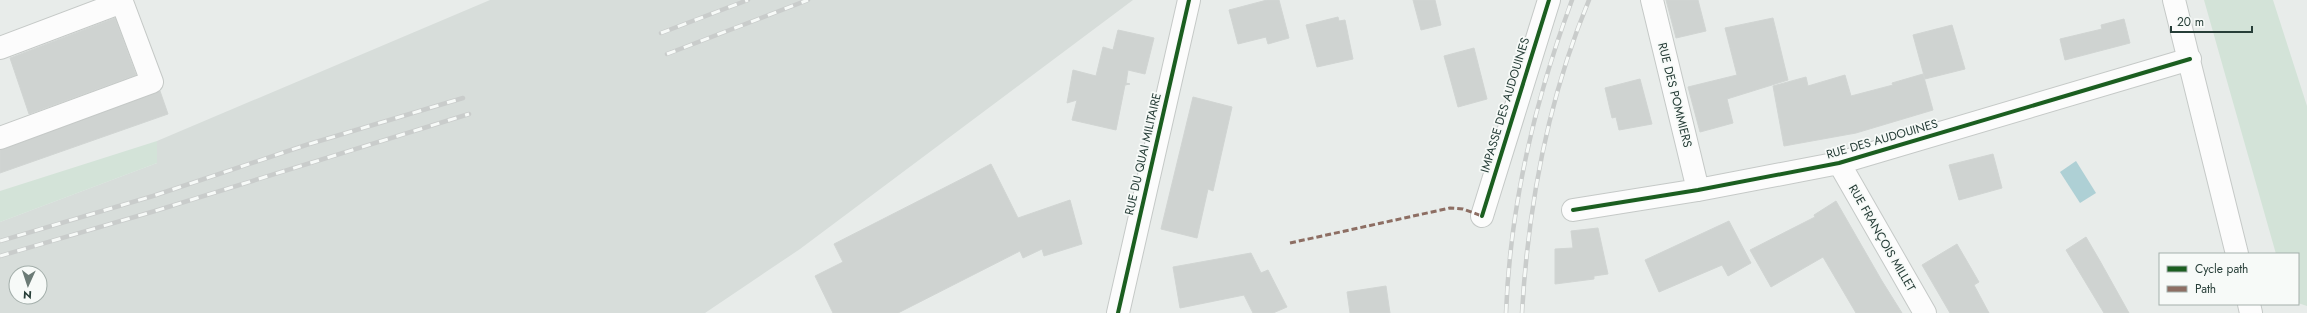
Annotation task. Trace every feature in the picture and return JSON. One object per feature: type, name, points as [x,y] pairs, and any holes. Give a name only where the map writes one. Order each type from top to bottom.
[{"type":"street","name":"RUE DU QUAI MILITAIRE","points":[[1118,313],[1189,0]]},
{"type":"street","name":"IMPASSE DES AUDOUINES","points":[[1482,216],[1549,0]]},
{"type":"street","name":"RUE DES POMMIERS","points":[[1652,0],[1698,190]]},
{"type":"street","points":[[2174,0],[2190,59],[2237,253]]},
{"type":"street","points":[[0,48],[122,2],[152,82],[0,138]]},
{"type":"street","name":"RUE DES AUDOUINES","points":[[1573,210],[1698,190],[1839,163],[2190,59]]},
{"type":"street","name":"RUE FRANÇOIS MILLET","points":[[1839,163],[1925,313]]},
{"type":"shaded area","points":[[490,0],[1133,0],[800,249],[705,313],[0,313],[0,222],[157,163],[157,141]]},
{"type":"green space","points":[[2204,0],[2273,0],[2307,106],[2307,306],[2299,303],[2299,253],[2276,253]]},
{"type":"green space","points":[[157,141],[157,163],[0,222],[0,191]]},
{"type":"water","points":[[2076,161],[2096,193],[2080,203],[2060,172]]},
{"type":"building","points":[[1267,0],[1279,0],[1289,38],[1268,44],[1266,37],[1238,44],[1229,10]]},
{"type":"building","points":[[1413,0],[1435,0],[1441,25],[1421,30]]},
{"type":"building","points":[[1666,0],[1698,0],[1706,31],[1676,38]]},
{"type":"building","points":[[1338,17],[1339,21],[1345,20],[1353,59],[1317,67],[1306,25]]},
{"type":"building","points":[[115,18],[136,75],[29,114],[10,58]]},
{"type":"building","points":[[1773,18],[1788,80],[1727,99],[1733,123],[1700,132],[1688,87],[1737,75],[1725,28]]},
{"type":"building","points":[[2124,19],[2130,43],[2065,60],[2060,39],[2102,29],[2101,25]]},
{"type":"building","points":[[1952,25],[1965,69],[1925,79],[1913,35]]},
{"type":"building","points":[[1118,30],[1154,38],[1145,74],[1128,70],[1126,83],[1130,84],[1125,85],[1116,130],[1072,120],[1077,100],[1067,103],[1073,70],[1096,76],[1103,47],[1113,50]]},
{"type":"building","points":[[1474,48],[1487,99],[1458,107],[1444,56]]},
{"type":"building","points":[[1923,74],[1933,110],[1856,133],[1784,146],[1773,86],[1806,77],[1808,86],[1845,75],[1851,96],[1893,85],[1892,83]]},
{"type":"building","points":[[1640,79],[1652,124],[1619,130],[1616,117],[1612,118],[1605,88]]},
{"type":"building","points":[[160,91],[168,114],[0,173],[0,150]]},
{"type":"building","points":[[1193,97],[1232,107],[1213,191],[1208,189],[1197,238],[1161,229]]},
{"type":"building","points":[[1993,154],[2002,188],[1959,200],[1949,165]]},
{"type":"building","points":[[991,164],[1018,218],[1070,200],[1082,244],[1044,256],[1042,249],[1023,258],[1020,251],[898,313],[833,313],[815,276],[843,262],[834,244]]},
{"type":"building","points":[[1836,201],[1902,313],[1856,313],[1823,257],[1771,287],[1750,250],[1815,217],[1814,215]]},
{"type":"building","points":[[1729,221],[1751,263],[1728,276],[1722,265],[1659,292],[1645,260]]},
{"type":"building","points":[[1598,228],[1608,274],[1594,276],[1594,279],[1555,284],[1555,249],[1573,248],[1571,231]]},
{"type":"building","points":[[2086,237],[2129,313],[2104,313],[2066,250]]},
{"type":"building","points":[[1957,244],[1979,282],[1974,285],[1989,313],[1950,313],[1922,265]]},
{"type":"building","points":[[1251,253],[1261,273],[1268,270],[1287,307],[1273,313],[1253,313],[1244,295],[1180,308],[1173,267]]},
{"type":"building","points":[[1386,286],[1390,313],[1350,313],[1347,292]]},
{"type":"railway","points":[[661,33],[748,0]]},
{"type":"railway","points":[[667,54],[808,0]]},
{"type":"railway","points":[[1506,313],[1508,273],[1513,233],[1527,154],[1547,76],[1572,0]]},
{"type":"railway","points":[[1522,313],[1529,233],[1542,154],[1562,76],[1589,0]]},
{"type":"railway","points":[[0,241],[153,196],[306,145],[463,98]]},
{"type":"railway","points":[[0,256],[155,211],[469,114]]},
{"type":"marked path","points":[[1290,243],[1450,208],[1463,209],[1482,216]]},
{"type":"cycle path","points":[[1118,313],[1189,0]]},
{"type":"cycle path","points":[[1482,216],[1549,0]]},
{"type":"cycle path","points":[[1573,210],[1698,190],[1839,163],[2190,59]]}]
